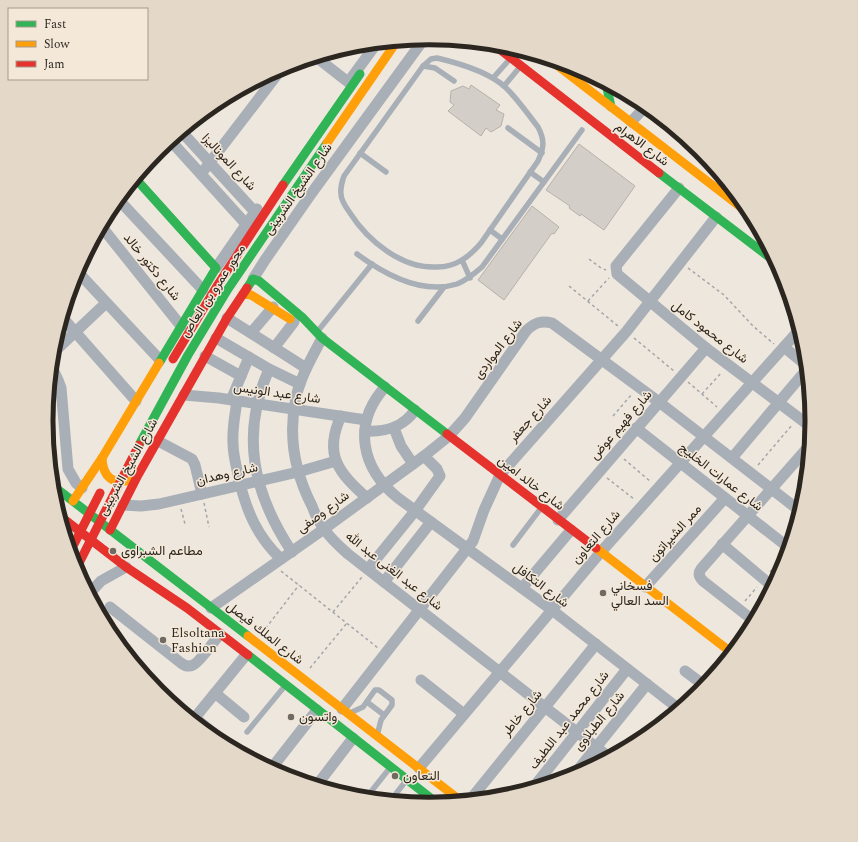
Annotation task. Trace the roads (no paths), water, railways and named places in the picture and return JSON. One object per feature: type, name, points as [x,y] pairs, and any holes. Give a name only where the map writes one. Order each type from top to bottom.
[{"type":"main road","name":"محور عمرو بن العاص","points":[[80,560],[124,472],[188,355],[228,289],[393,47]]},
{"type":"main road","name":"محور عمرو بن العاص","points":[[164,363],[204,305],[252,229],[378,48]]},
{"type":"main road","name":"شارع الاهرام","points":[[503,52],[766,255]]},
{"type":"main road","name":"شارع الاهرام","points":[[564,70],[735,203]]},
{"type":"main road","points":[[608,90],[611,107]]},
{"type":"main road","points":[[139,182],[216,268]]},
{"type":"main road","name":"شارع الشيخ الشربينى","points":[[73,501],[102,458],[136,401],[164,363],[181,326],[216,268]]},
{"type":"main road","name":"شارع الشيخ الشربينى","points":[[110,530],[138,475],[227,318],[253,279]]},
{"type":"main road","name":"شارع خالد امين","points":[[253,279],[259,280],[319,336],[727,649]]},
{"type":"main road","name":"شارع خالد امين","points":[[243,294],[251,295],[301,327],[319,336]]},
{"type":"main road","points":[[102,458],[104,473],[110,479],[125,483],[138,475]]},
{"type":"main road","points":[[74,544],[115,464]]},
{"type":"main road","name":"شارع الملك فيصل","points":[[59,491],[455,796]]},
{"type":"main road","points":[[67,521],[126,567],[187,608],[429,797]]},
{"type":"main road","points":[[187,608],[195,605],[196,596]]},
{"type":"main road","points":[[203,621],[204,612],[211,608]]},
{"type":"street","name":"شارع الشيخ الشربينى","points":[[253,279],[311,194],[419,45]]},
{"type":"street","name":"شارع الشيخ الشربينى","points":[[216,268],[372,49]]},
{"type":"street","points":[[321,61],[348,82]]},
{"type":"street","points":[[201,174],[274,79]]},
{"type":"street","points":[[631,122],[642,111]]},
{"type":"street","name":"شارع الموناليزا","points":[[185,135],[256,212]]},
{"type":"street","points":[[174,145],[246,224]]},
{"type":"street","name":"شارع محمود كامل","points":[[679,188],[616,266],[616,271],[620,277],[706,348],[805,422]]},
{"type":"street","points":[[122,204],[203,290]]},
{"type":"street","name":"شارع جعفر","points":[[345,711],[386,654],[468,548],[475,537],[484,510],[500,475],[626,332],[716,217]]},
{"type":"street","name":"شارع دكتور خالد","points":[[105,230],[181,326]]},
{"type":"street","points":[[82,277],[164,363]]},
{"type":"street","points":[[61,346],[106,303]]},
{"type":"street","points":[[251,333],[272,308]]},
{"type":"street","points":[[227,318],[306,368]]},
{"type":"street","name":"شارع المواردى","points":[[449,436],[465,418],[526,331],[534,324],[543,321],[552,323],[752,472],[795,507]]},
{"type":"street","points":[[67,322],[136,401]]},
{"type":"street","points":[[274,348],[294,322]]},
{"type":"street","name":"شارع التعاون","points":[[419,768],[600,553],[795,335]]},
{"type":"street","name":"شارع عبد الغنى عبد الله","points":[[319,336],[300,384],[294,409],[292,434],[298,472],[309,502],[324,529],[339,546],[604,753]]},
{"type":"street","points":[[216,338],[269,369],[300,384]]},
{"type":"street","name":"شارع فهيم عوض","points":[[558,520],[706,348]]},
{"type":"street","points":[[783,348],[800,361]]},
{"type":"street","points":[[206,356],[241,376]]},
{"type":"street","points":[[249,357],[241,376],[234,400],[233,442],[235,462],[249,513],[255,526],[277,562]]},
{"type":"street","points":[[269,369],[257,404],[253,451],[258,481],[268,510],[292,552]]},
{"type":"street","points":[[56,373],[61,388],[68,469],[76,483],[82,488]]},
{"type":"street","points":[[732,458],[802,375]]},
{"type":"street","points":[[365,426],[372,405],[385,387]]},
{"type":"street","name":"شارع عبد الونيس","points":[[184,395],[234,400],[341,416],[365,426],[384,430],[394,428]]},
{"type":"street","points":[[413,464],[401,446],[394,428],[403,423],[415,410]]},
{"type":"street","points":[[341,416],[334,435],[334,453],[336,461],[339,468],[348,480],[367,498]]},
{"type":"street","name":"شارع التكافل","points":[[365,426],[366,451],[369,462],[384,486],[398,498],[552,610],[675,706]]},
{"type":"street","name":"شارع عمارات الخليج","points":[[636,428],[784,544]]},
{"type":"street","name":"شارع وصفى","points":[[211,608],[384,486],[449,436]]},
{"type":"street","points":[[158,441],[192,459],[196,465],[202,494]]},
{"type":"street","points":[[750,618],[700,578],[699,573],[701,568],[803,452]]},
{"type":"street","points":[[368,569],[416,511],[440,476],[437,469],[424,456]]},
{"type":"street","name":"شارع وهدان","points":[[123,505],[150,505],[241,486],[336,461]]},
{"type":"street","name":"ممر الشيراتون","points":[[645,587],[725,498]]},
{"type":"street","points":[[384,582],[431,522]]},
{"type":"street","points":[[522,588],[571,530]]},
{"type":"street","points":[[722,544],[768,583]]},
{"type":"street","points":[[94,590],[102,581],[126,567]]},
{"type":"street","points":[[110,607],[181,663],[187,666],[194,665],[220,634]]},
{"type":"street","name":"شارع خاطر","points":[[475,794],[596,644]]},
{"type":"street","points":[[196,716],[246,655]]},
{"type":"street","name":"شارع محمد عبد اللطيف","points":[[539,780],[627,669]]},
{"type":"street","points":[[685,671],[699,682]]},
{"type":"street","points":[[421,680],[464,714]]},
{"type":"street","name":"شارع الطبلاوى","points":[[583,763],[647,684]]},
{"type":"street","points":[[216,693],[244,717]]},
{"type":"street","points":[[275,764],[317,710]]},
{"type":"street","points":[[320,781],[353,738]]},
{"type":"lane","points":[[437,58],[481,72],[493,78],[504,86],[538,127],[542,134],[544,143],[542,153],[490,230],[471,254],[462,260],[438,268],[412,264],[395,256],[380,246],[366,233],[344,204],[340,194],[344,176],[426,62],[437,58]]},
{"type":"lane","points":[[493,78],[510,58]]},
{"type":"lane","points":[[423,66],[435,68],[454,81]]},
{"type":"lane","points":[[504,86],[520,66]]},
{"type":"lane","points":[[508,128],[542,153]]},
{"type":"lane","points":[[357,254],[391,276],[410,283],[444,287],[457,284],[470,278],[482,267],[582,130]]},
{"type":"lane","points":[[360,153],[386,172]]},
{"type":"lane","points":[[530,172],[544,182]]},
{"type":"lane","points":[[490,230],[502,239]]},
{"type":"lane","points":[[462,260],[470,278]]},
{"type":"lane","points":[[319,336],[372,264]]},
{"type":"lane","points":[[418,321],[444,287]]},
{"type":"lane","points":[[513,545],[541,507]]},
{"type":"lane","points":[[247,732],[285,685]]},
{"type":"lane","points":[[345,711],[358,710],[377,690],[392,700],[393,703],[384,715],[379,726],[378,737]]},
{"type":"lane","points":[[367,702],[384,715]]},
{"type":"lane","points":[[371,792],[391,767]]},
{"type":"lane","points":[[395,795],[407,780]]},
{"type":"place","name":"مطاعم الشبراوى","points":[[113,551]]},
{"type":"place","name":"فسخاني السد العالي","points":[[603,593]]},
{"type":"place","name":"Elsoltana Fashion","points":[[163,640]]},
{"type":"place","name":"واتسون","points":[[291,717]]},
{"type":"place","name":"التعاون","points":[[395,776]]}]
